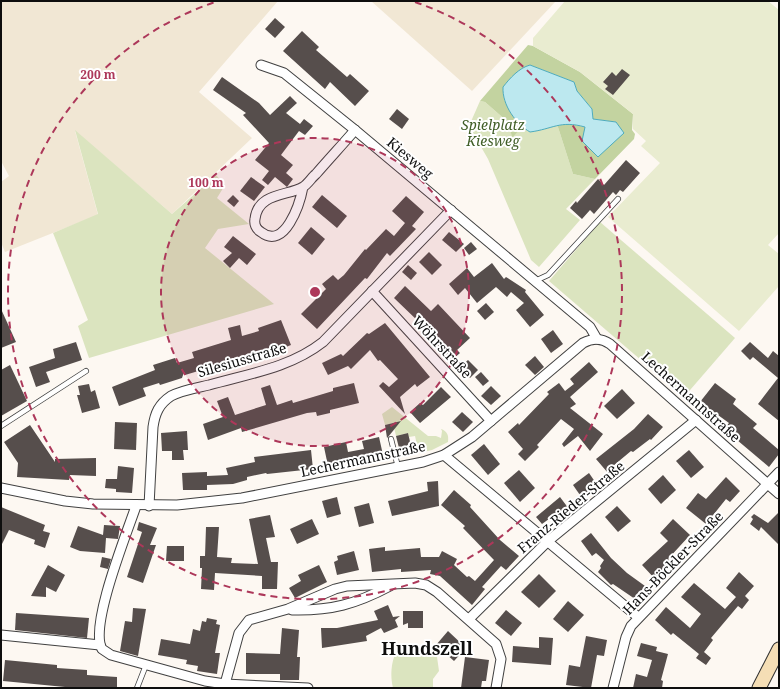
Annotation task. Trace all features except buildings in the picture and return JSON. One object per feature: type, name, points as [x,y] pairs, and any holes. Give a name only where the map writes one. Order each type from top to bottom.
[{"type":"street","name":"Kiesweg","points":[[261,65],[284,73],[355,130],[590,327],[597,339]]},
{"type":"street","points":[[303,187],[276,195],[267,200],[255,215],[257,229],[268,236],[276,236],[283,231],[295,214],[303,187],[355,130]]},
{"type":"street","name":"Silesiusstraße","points":[[150,506],[153,427],[155,416],[162,403],[181,392],[269,369],[309,352],[323,342],[451,210]]},
{"type":"street","name":"Wöhrstraße","points":[[372,291],[491,421]]},
{"type":"street","name":"Lechermannstraße","points":[[1,488],[65,501],[136,506],[207,503],[242,498],[398,467],[444,455],[472,437],[583,343],[597,339],[604,340],[610,344],[779,494]]},
{"type":"street","name":"Franz-Rieder-Straße","points":[[469,619],[548,541],[696,420]]},
{"type":"street","points":[[444,455],[638,617]]},
{"type":"street","name":"Hans-Böckler-Straße","points":[[613,688],[626,637],[631,626],[779,472]]},
{"type":"street","points":[[100,645],[99,631],[101,612],[136,506]]},
{"type":"street","points":[[288,610],[335,589],[347,586],[415,583],[426,585],[451,602],[489,637],[499,651],[501,666],[496,688]]},
{"type":"street","points":[[225,684],[237,640],[243,626],[249,620],[256,616],[288,610],[313,610],[342,606],[371,596],[393,585]]},
{"type":"street","points":[[1,635],[100,645],[111,655],[185,677],[225,684],[308,688]]},
{"type":"street","points":[[759,688],[779,649]]},
{"type":"lane","points":[[535,281],[548,275],[618,199]]},
{"type":"lane","points":[[1,426],[86,371]]},
{"type":"lane","points":[[391,439],[398,467]]},
{"type":"lane","points":[[137,688],[146,665]]},
{"type":"shaded area","points":[[1,1],[278,1],[199,92],[252,138],[172,214],[75,131],[98,215],[5,252],[1,242],[1,182],[9,176],[1,161]]},
{"type":"shaded area","points":[[371,1],[556,1],[472,91]]},
{"type":"green space","points":[[565,1],[768,1],[779,10],[779,233],[768,245],[779,254],[779,286],[739,331],[608,217],[660,163],[641,146],[646,141],[633,129],[633,114],[580,72],[533,46],[533,38]]},
{"type":"green space","points":[[528,45],[533,46],[580,72],[633,114],[632,130],[635,134],[634,139],[595,179],[573,174],[557,124],[572,124],[585,127],[616,122],[593,119],[592,109],[577,91],[574,82],[530,65],[503,87],[506,104],[522,127],[512,138],[509,123],[485,102],[480,101]]},
{"type":"green space","name":"Spielplatz Kiesweg","points":[[480,101],[485,102],[509,123],[512,137],[522,127],[531,132],[557,124],[573,174],[595,179],[566,209],[580,220],[539,267],[531,260],[488,159],[469,126]]},
{"type":"green space","points":[[75,130],[172,214],[216,175],[225,185],[217,198],[249,224],[218,229],[205,248],[274,304],[89,358],[78,326],[88,320],[53,233],[98,214]]},
{"type":"green space","points":[[600,222],[735,338],[684,397],[549,281]]},
{"type":"green space","points":[[392,407],[428,436],[436,436],[441,438],[441,429],[445,431],[448,435],[448,442],[432,450],[402,457],[401,452],[412,450],[411,447],[417,445],[415,436],[409,437],[408,433],[396,436],[393,423],[385,425],[382,414]]},
{"type":"green space","points":[[411,649],[424,651],[437,657],[439,671],[433,679],[433,688],[393,688],[392,670],[396,652]]},
{"type":"water","points":[[530,65],[574,82],[577,91],[592,109],[593,119],[616,122],[624,133],[598,157],[582,141],[585,127],[569,124],[530,132],[525,129],[515,119],[507,107],[503,94],[503,87],[518,71]]},
{"type":"district","name":"Hundszell","points":[[427,649]]}]
